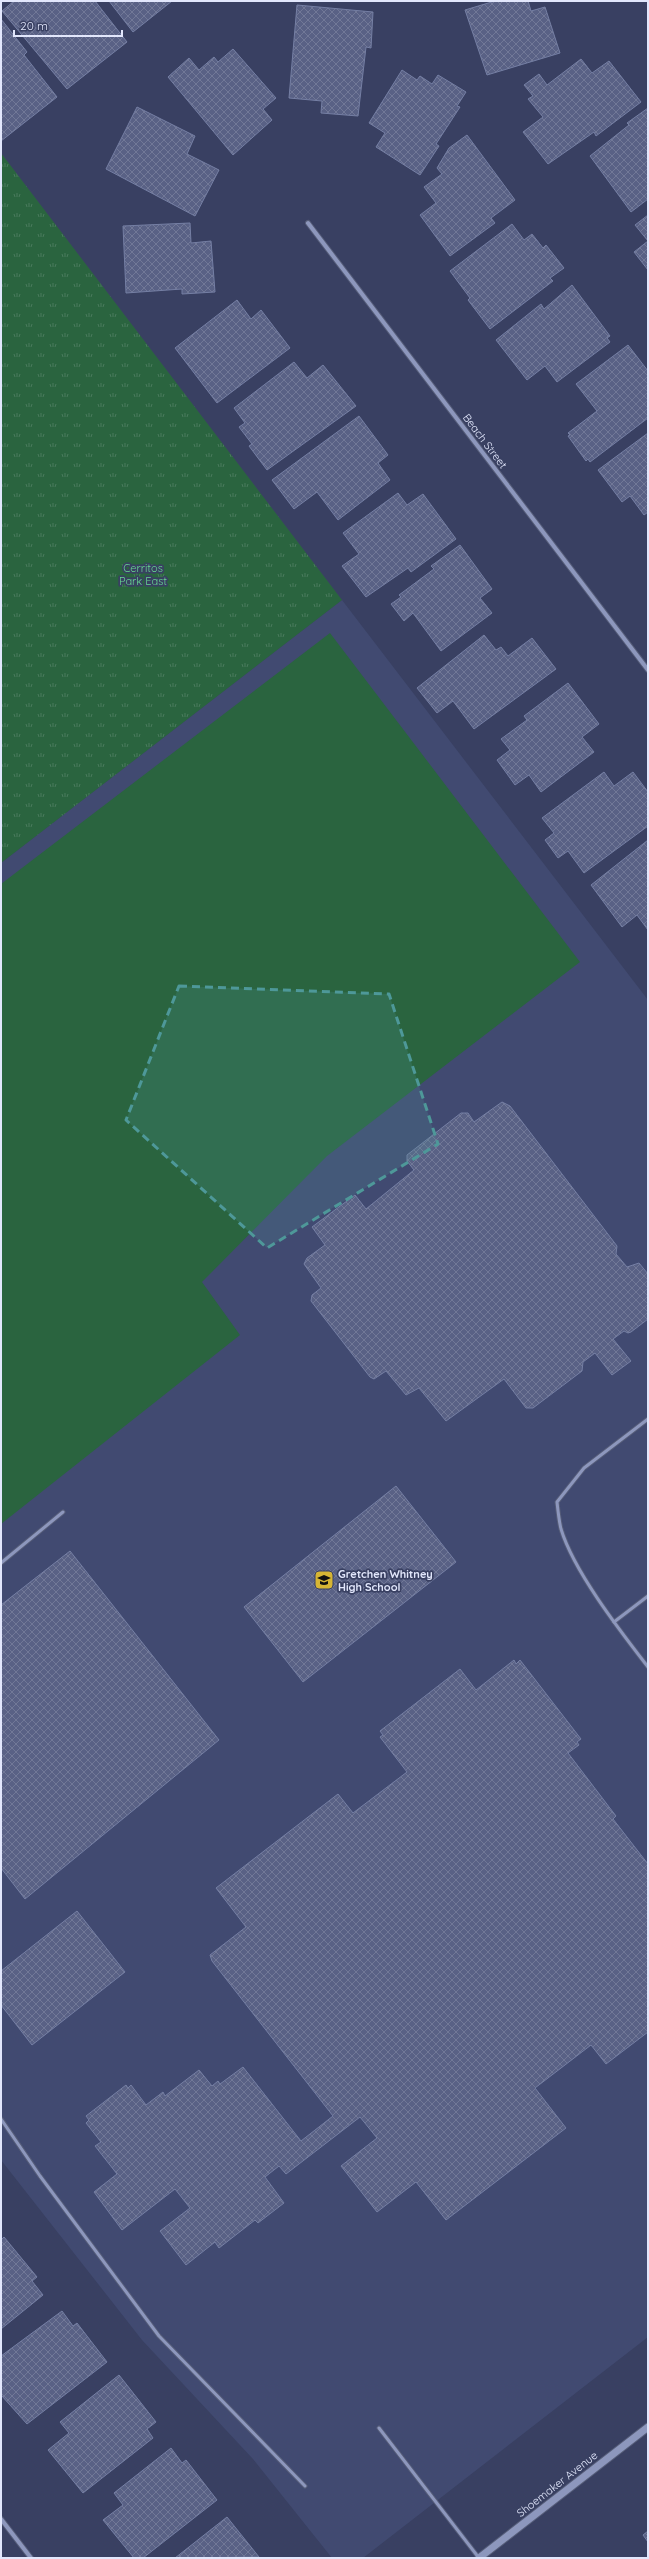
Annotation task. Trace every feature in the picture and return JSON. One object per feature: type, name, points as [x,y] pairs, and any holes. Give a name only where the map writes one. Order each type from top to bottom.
[{"type":"street","name":"Beach Street","points":[[308,223],[648,670]]},
{"type":"street","name":"Shoemaker Avenue","points":[[479,2558],[648,2428]]},
{"type":"street","points":[[1,2519],[31,2558]]},
{"type":"lane","points":[[648,1419],[584,1468],[557,1502],[564,1537],[578,1565],[614,1622],[648,1667]]},
{"type":"lane","points":[[1,1563],[63,1512]]},
{"type":"lane","points":[[614,1622],[648,1596]]},
{"type":"lane","points":[[1,2119],[40,2176],[159,2336],[305,2486]]},
{"type":"lane","points":[[379,2428],[479,2558]]},
{"type":"highlighted area","points":[[179,986],[389,994],[438,1144],[267,1248],[126,1120]]},
{"type":"shaded area","name":"Gretchen Whitney High School","points":[[342,600],[648,1000],[648,2337],[363,2558],[332,2558],[253,2459],[142,2340],[1,2160],[1,863]]},
{"type":"green space","name":"Cerritos Park East","points":[[1,153],[342,600],[1,863]]},
{"type":"green space","points":[[330,633],[580,962],[327,1156],[202,1282],[240,1335],[1,1524],[1,884]]},
{"type":"building","points":[[14,1],[95,1],[127,42],[67,89],[2,11]]},
{"type":"building","points":[[109,1],[172,1],[133,32]]},
{"type":"building","points":[[495,1],[528,1],[531,11],[545,7],[560,53],[487,75],[465,10]]},
{"type":"building","points":[[297,5],[373,12],[371,48],[366,47],[358,116],[321,113],[322,101],[289,98]]},
{"type":"building","points":[[1,19],[27,52],[24,55],[57,97],[1,141]]},
{"type":"building","points":[[233,49],[276,98],[263,109],[272,120],[233,155],[168,77],[189,58],[199,70],[214,57],[218,62]]},
{"type":"building","points":[[581,59],[592,73],[609,61],[641,102],[596,136],[594,132],[548,164],[523,132],[543,117],[528,99],[533,96],[524,85],[539,74],[547,85]]},
{"type":"building","points":[[402,70],[417,80],[420,76],[432,84],[438,75],[466,92],[457,106],[460,107],[436,144],[439,146],[420,175],[376,147],[385,133],[369,123]]},
{"type":"building","points":[[137,107],[195,136],[187,154],[219,170],[195,216],[106,169]]},
{"type":"building","points":[[648,108],[648,199],[631,212],[590,156],[629,125],[627,123]]},
{"type":"building","points":[[467,135],[515,200],[491,218],[495,223],[450,256],[420,215],[436,203],[424,187],[442,174],[437,168],[449,148]]},
{"type":"building","points":[[648,215],[648,241],[635,225]]},
{"type":"building","points":[[190,223],[191,243],[211,241],[215,292],[182,294],[182,289],[126,293],[123,226]]},
{"type":"building","points":[[512,224],[524,240],[532,234],[543,248],[546,245],[564,268],[550,278],[553,281],[490,329],[468,300],[470,298],[450,271]]},
{"type":"building","points":[[648,241],[648,270],[634,252]]},
{"type":"building","points":[[572,285],[610,336],[607,338],[610,342],[557,382],[545,366],[527,380],[496,340],[541,304],[544,309]]},
{"type":"building","points":[[237,300],[251,319],[261,310],[290,348],[217,403],[175,348]]},
{"type":"building","points":[[628,345],[648,371],[648,418],[590,462],[588,459],[586,461],[568,436],[570,435],[568,433],[597,411],[576,384]]},
{"type":"building","points":[[294,362],[307,378],[323,365],[356,406],[267,470],[249,446],[252,444],[239,427],[245,423],[234,408]]},
{"type":"building","points":[[359,416],[388,455],[378,463],[390,480],[338,520],[317,492],[294,509],[272,480]]},
{"type":"building","points":[[648,433],[648,512],[644,515],[630,496],[622,502],[598,470]]},
{"type":"building","points":[[398,493],[407,505],[423,494],[456,539],[411,572],[408,568],[366,597],[342,566],[359,554],[343,533]]},
{"type":"building","points":[[460,545],[492,589],[480,598],[492,613],[441,651],[413,613],[404,621],[391,604],[401,597],[399,595],[434,569],[431,566]]},
{"type":"building","points":[[484,635],[496,650],[501,647],[508,656],[532,638],[556,669],[474,729],[453,701],[437,713],[417,688]]},
{"type":"building","points":[[568,683],[599,724],[582,737],[594,752],[541,792],[529,775],[515,785],[497,760],[510,750],[501,739],[527,720],[524,716]]},
{"type":"building","points":[[604,772],[614,786],[633,772],[648,792],[648,826],[584,873],[568,851],[558,858],[545,840],[554,833],[542,818]]},
{"type":"building","points":[[648,840],[648,930],[637,915],[622,927],[591,885]]},
{"type":"building","points":[[502,1102],[510,1106],[617,1246],[616,1254],[627,1267],[639,1263],[648,1274],[648,1319],[631,1332],[628,1333],[624,1331],[613,1339],[631,1361],[612,1375],[595,1353],[583,1362],[582,1371],[533,1408],[526,1408],[504,1379],[446,1421],[419,1388],[406,1395],[386,1371],[374,1379],[370,1377],[311,1301],[312,1295],[321,1288],[304,1264],[307,1258],[325,1245],[312,1227],[355,1195],[366,1209],[414,1170],[407,1161],[407,1155],[461,1113],[468,1113],[474,1122]]},
{"type":"building","points":[[396,1486],[456,1562],[303,1682],[244,1607]]},
{"type":"building","points":[[70,1551],[219,1740],[25,1899],[1,1868],[1,1605]]},
{"type":"building","points":[[514,1660],[516,1664],[520,1660],[581,1739],[577,1742],[579,1745],[568,1753],[616,1816],[613,1819],[648,1864],[648,2032],[606,2064],[591,2045],[535,2088],[566,2128],[446,2220],[416,2182],[377,2212],[341,2166],[377,2138],[360,2117],[286,2174],[279,2166],[265,2177],[284,2203],[258,2223],[255,2220],[219,2248],[215,2242],[186,2265],[160,2231],[190,2208],[175,2189],[122,2230],[94,2192],[117,2174],[95,2146],[101,2142],[86,2123],[89,2120],[86,2116],[126,2085],[128,2088],[131,2085],[146,2105],[163,2092],[165,2096],[199,2070],[212,2086],[218,2081],[220,2084],[243,2067],[301,2141],[333,2116],[212,1961],[210,1955],[246,1927],[216,1888],[338,1794],[353,1813],[407,1772],[380,1737],[383,1735],[380,1731],[460,1669],[476,1690]]},
{"type":"building","points":[[77,1911],[125,1972],[32,2045],[1,2005],[1,1971]]},
{"type":"building","points":[[4,2237],[37,2277],[32,2281],[43,2295],[1,2329],[1,2240]]},
{"type":"building","points":[[62,2311],[73,2326],[77,2323],[107,2362],[27,2424],[1,2395],[1,2356]]},
{"type":"building","points":[[119,2375],[156,2422],[147,2429],[153,2438],[83,2493],[48,2450],[69,2433],[60,2422]]},
{"type":"building","points":[[171,2448],[182,2463],[186,2460],[217,2500],[143,2558],[134,2558],[103,2520],[123,2505],[114,2493]]},
{"type":"building","points":[[227,2517],[259,2557],[175,2558]]},
{"type":"building","points":[[648,2531],[648,2542],[643,2535]]},
{"type":"place","name":"Gretchen Whitney High School","points":[[324,1580]]}]
